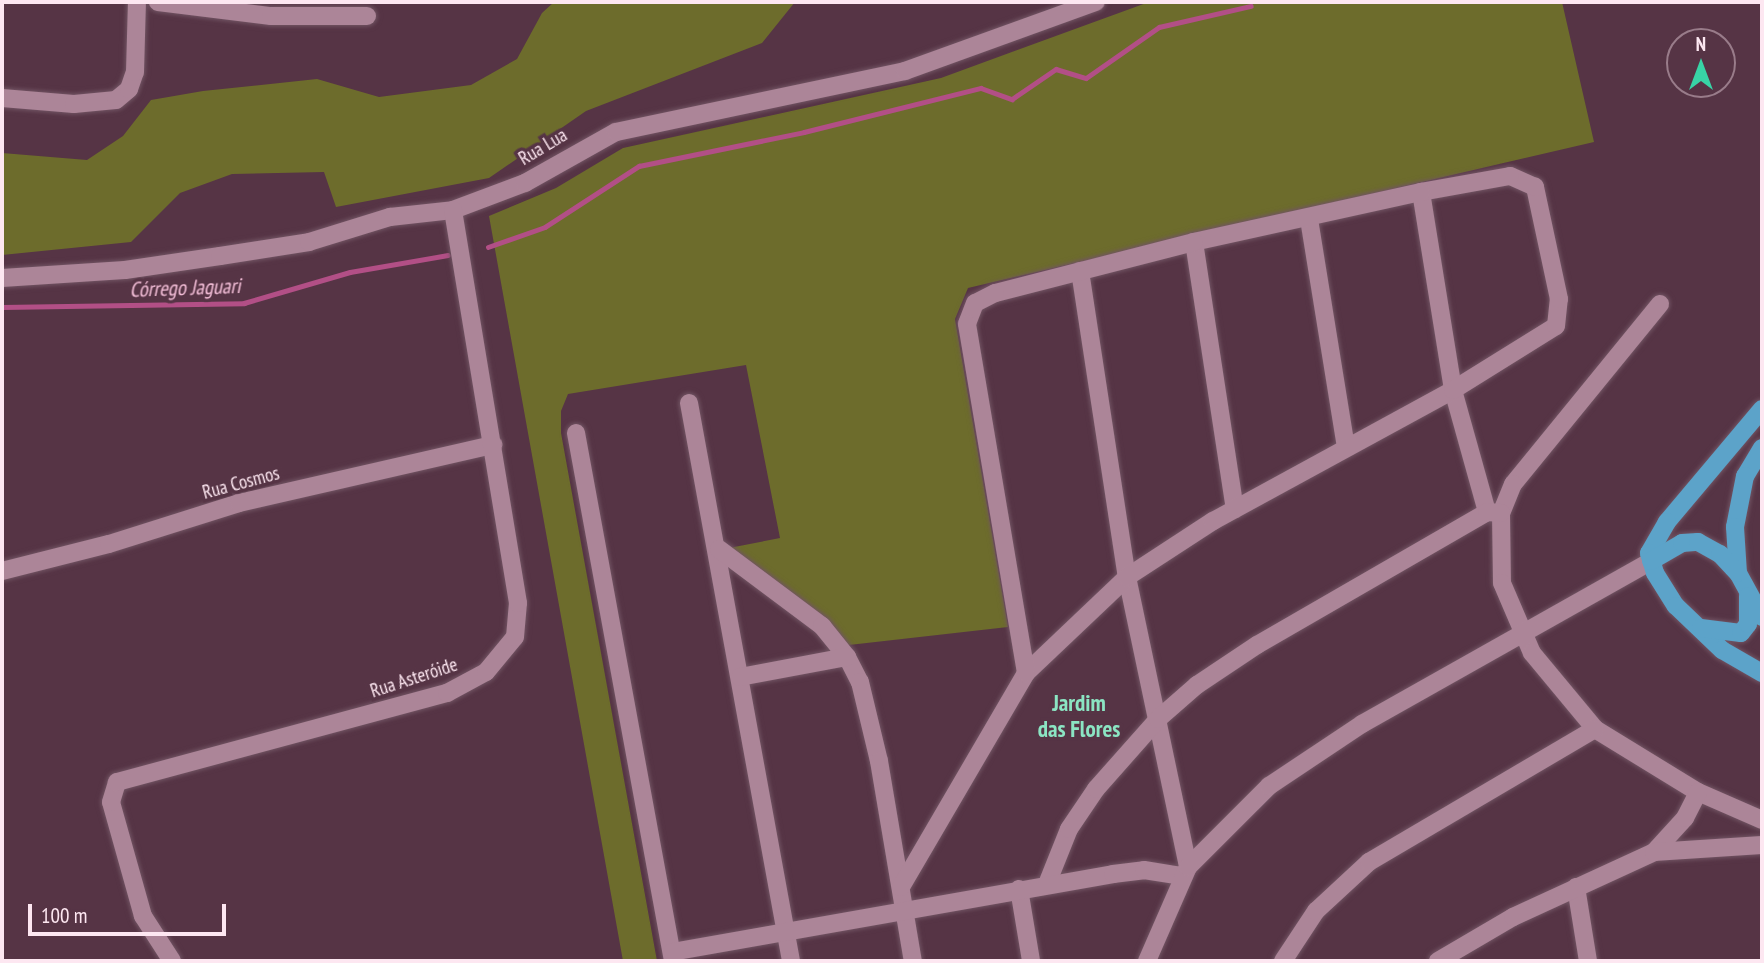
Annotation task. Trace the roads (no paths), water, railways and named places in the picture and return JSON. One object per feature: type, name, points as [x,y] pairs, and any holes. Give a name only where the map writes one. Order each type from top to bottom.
[{"type":"main road","points":[[1762,410],[1654,540],[1651,561],[1661,585],[1695,626],[1722,650],[1762,673]]},
{"type":"main road","points":[[1738,573],[1738,495],[1762,448]]},
{"type":"main road","points":[[1651,561],[1682,543],[1698,542],[1720,554],[1738,573],[1762,617]]},
{"type":"main road","points":[[1695,626],[1741,633],[1748,624],[1748,595]]},
{"type":"street","points":[[2,98],[94,104],[124,95],[135,72],[137,2]]},
{"type":"street","points":[[158,2],[271,16],[367,16]]},
{"type":"street","name":"Rua Lua","points":[[2,278],[125,270],[232,255],[309,242],[390,217],[453,210],[525,183],[616,132],[905,71],[1096,2]]},
{"type":"street","points":[[901,887],[1026,673],[1127,578],[1235,509],[1453,390],[1546,335],[1556,326],[1559,299],[1541,199],[1530,182],[1510,176],[1421,192],[1309,219],[1194,242],[988,296],[975,303],[967,317],[1026,673]]},
{"type":"street","points":[[1421,192],[1453,390],[1494,512],[1502,583],[1520,631],[1549,678],[1595,729],[1698,792],[1762,820]]},
{"type":"street","name":"Rua Asteróide","points":[[172,961],[143,916],[111,791],[123,779],[447,693],[486,672],[508,649],[519,623],[493,444],[453,210]]},
{"type":"street","points":[[1309,219],[1346,447]]},
{"type":"street","points":[[1194,242],[1235,509]]},
{"type":"street","points":[[1080,271],[1127,578],[1158,719],[1185,871]]},
{"type":"street","points":[[1047,884],[1069,829],[1096,789],[1158,719],[1224,666],[1494,512],[1523,468],[1660,304]]},
{"type":"street","points":[[689,403],[719,549],[791,961]]},
{"type":"street","points":[[576,433],[673,957],[904,908],[1144,870],[1185,871]]},
{"type":"street","name":"Rua Cosmos","points":[[2,571],[109,544],[239,503],[493,444]]},
{"type":"street","points":[[719,549],[821,626],[847,657],[860,682],[879,761],[913,961]]},
{"type":"street","points":[[1147,961],[1185,871],[1243,810],[1307,758],[1520,631],[1651,561]]},
{"type":"street","points":[[740,677],[847,657]]},
{"type":"street","points":[[1283,961],[1316,911],[1369,862],[1595,729]]},
{"type":"street","points":[[1654,852],[1685,818],[1698,792]]},
{"type":"street","points":[[1438,961],[1456,955],[1576,887],[1654,852],[1762,845]]},
{"type":"street","points":[[1576,887],[1588,961]]},
{"type":"street","points":[[1018,890],[1031,961]]},
{"type":"waterway","points":[[488,247],[545,227],[639,166],[804,132],[981,88],[1012,99],[1056,69],[1086,78],[1159,27],[1251,6]]},
{"type":"waterway","name":"Córrego Jaguari","points":[[2,307],[244,303],[350,272],[448,255]]},
{"type":"district","name":"Jardim das Flores","points":[[1079,716]]}]
